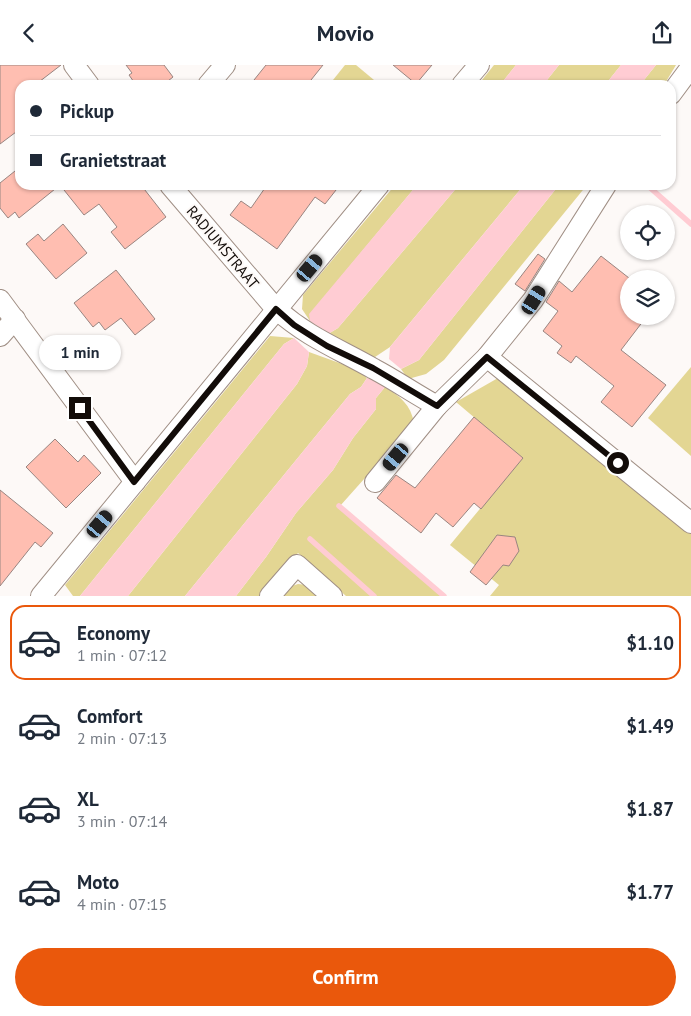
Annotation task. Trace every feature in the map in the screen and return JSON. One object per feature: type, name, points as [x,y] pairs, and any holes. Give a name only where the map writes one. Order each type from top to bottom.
[{"type":"street","points":[[74,65],[85,80]]},
{"type":"street","points":[[212,80],[225,65]]},
{"type":"street","points":[[466,80],[479,65]]},
{"type":"street","points":[[676,87],[691,67]]},
{"type":"street","name":"RADIUMSTRAAT","points":[[174,190],[276,309],[294,325],[327,346],[373,368],[437,406]]},
{"type":"street","points":[[44,595],[134,482],[375,190]]},
{"type":"street","points":[[375,481],[437,406],[487,357],[534,300],[603,190]]},
{"type":"street","points":[[0,300],[134,482]]},
{"type":"street","points":[[0,336],[15,319]]},
{"type":"street","points":[[487,357],[691,523]]},
{"type":"street","points":[[270,596],[297,565],[332,596]]},
{"type":"shaded area","points":[[345,65],[356,65],[374,80],[333,80]]},
{"type":"shaded area","points":[[494,65],[516,65],[504,80],[482,80]]},
{"type":"shaded area","points":[[516,65],[559,65],[547,80],[504,80]]},
{"type":"shaded area","points":[[559,65],[621,65],[609,80],[547,80]]},
{"type":"shaded area","points":[[621,65],[656,65],[644,80],[609,80]]},
{"type":"shaded area","points":[[656,65],[676,65],[667,80],[644,80]]},
{"type":"shaded area","points":[[391,190],[413,190],[310,314],[310,321],[302,309],[303,295]]},
{"type":"shaded area","points":[[413,190],[455,190],[338,328],[328,334],[310,321],[309,314]]},
{"type":"shaded area","points":[[455,190],[520,190],[390,347],[375,357],[345,348],[328,334],[338,328]]},
{"type":"shaded area","points":[[520,190],[555,190],[419,360],[401,369],[389,359],[390,347]]},
{"type":"shaded area","points":[[555,190],[583,190],[444,360],[426,374],[408,379],[401,369],[419,360]]},
{"type":"shaded area","points":[[270,336],[294,338],[284,344],[80,596],[73,596],[65,585]]},
{"type":"shaded area","points":[[294,338],[309,352],[307,366],[297,384],[128,596],[80,596],[284,344]]},
{"type":"shaded area","points":[[309,352],[356,369],[367,378],[361,387],[350,394],[185,596],[128,596],[297,384],[307,366]]},
{"type":"shaded area","points":[[691,367],[691,456],[648,418]]},
{"type":"shaded area","points":[[372,377],[385,387],[376,398],[376,409],[353,438],[333,470],[296,513],[236,596],[185,596],[350,394],[361,387],[367,378]]},
{"type":"shaded area","points":[[498,378],[691,527],[691,596],[490,596],[499,585],[450,545],[522,458],[456,402]]},
{"type":"shaded area","points":[[385,387],[404,402],[413,417],[414,423],[340,506],[444,596],[346,596],[298,553],[259,596],[236,596],[296,513],[333,470],[353,438],[376,409],[376,398]]},
{"type":"shaded area","points":[[298,584],[307,585],[318,596],[282,596],[289,587]]},
{"type":"building","points":[[0,65],[61,65],[42,80],[15,80],[15,133],[0,144]]},
{"type":"building","points":[[126,65],[164,65],[173,77],[169,80],[132,80],[129,75],[132,73]]},
{"type":"building","points":[[266,65],[323,65],[311,80],[254,80]]},
{"type":"building","points":[[393,65],[432,65],[419,80],[411,80]]},
{"type":"building","points":[[15,171],[15,190],[54,190],[19,218],[15,212],[8,218],[0,208],[0,183]]},
{"type":"building","points":[[64,190],[145,190],[166,217],[125,249],[111,232],[117,227],[99,204],[84,215]]},
{"type":"building","points":[[264,190],[336,190],[325,204],[315,197],[277,249],[230,215],[241,201],[251,208]]},
{"type":"building","points":[[63,224],[87,253],[56,279],[26,244],[38,234],[44,241]]},
{"type":"building","points":[[538,254],[545,259],[525,291],[515,284]]},
{"type":"building","points":[[601,256],[620,271],[620,325],[640,325],[621,350],[666,385],[632,427],[601,402],[614,386],[576,356],[571,363],[557,353],[562,346],[543,331],[558,311],[546,302],[559,281],[572,292]]},
{"type":"building","points":[[116,270],[155,319],[135,335],[121,318],[105,330],[99,322],[93,327],[74,303]]},
{"type":"building","points":[[474,417],[523,458],[481,509],[474,503],[453,527],[436,513],[421,533],[377,498],[396,475],[415,488]]},
{"type":"building","points":[[55,439],[78,462],[84,455],[101,473],[66,508],[26,467]]},
{"type":"building","points":[[0,490],[53,533],[41,547],[35,542],[0,586]]},
{"type":"building","points":[[497,535],[515,537],[519,551],[509,566],[503,565],[486,585],[470,572]]},
{"type":"waterway","points":[[653,190],[691,224]]},
{"type":"waterway","points":[[339,506],[444,596]]},
{"type":"waterway","points":[[310,539],[374,596]]},
{"type":"route","points":[[80,408],[134,482],[276,309],[294,325],[327,346],[373,368],[437,406],[487,357],[618,463]]}]
